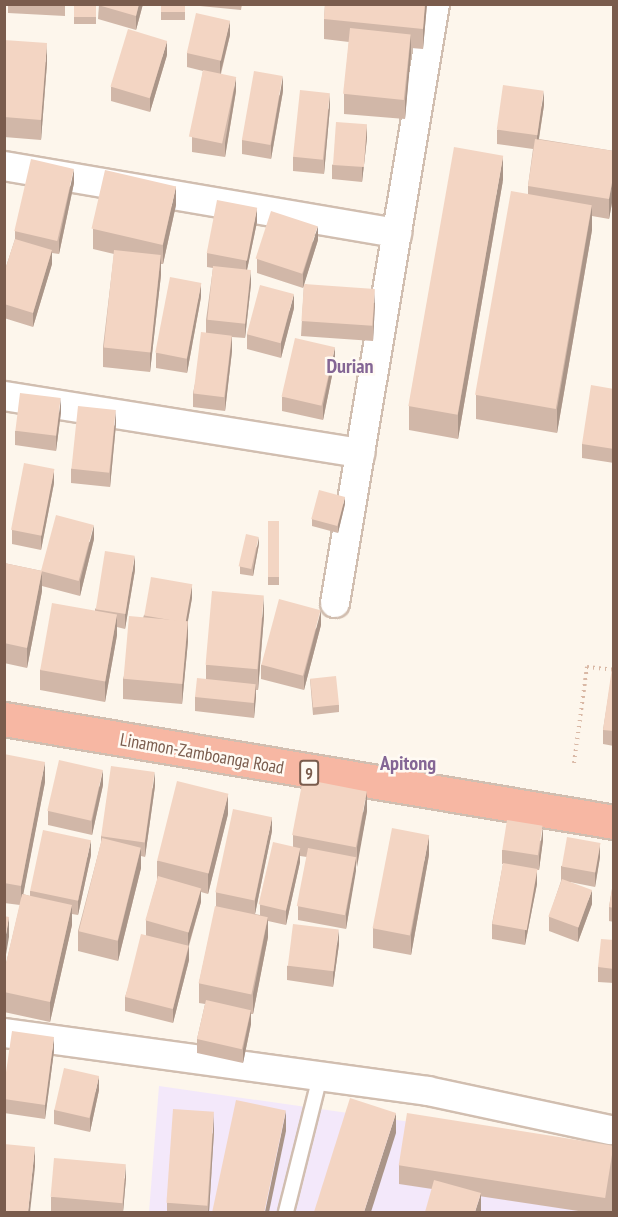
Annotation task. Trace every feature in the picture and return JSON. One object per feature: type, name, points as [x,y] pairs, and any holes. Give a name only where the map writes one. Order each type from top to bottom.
[{"type":"highway","name":"Linamon-Zamboanga Road","points":[[4,719],[614,822]]},
{"type":"street","points":[[335,603],[435,4]]},
{"type":"street","points":[[4,166],[397,233]]},
{"type":"street","points":[[4,396],[360,453]]},
{"type":"street","points":[[4,1034],[428,1091],[614,1131]]},
{"type":"lane","points":[[286,1212],[320,1077]]},
{"type":"path","points":[[574,763],[587,667],[614,670]]},
{"type":"shaded area","points":[[159,1086],[613,1151],[613,1212],[149,1212]]},
{"type":"building","points":[[74,4],[96,4],[96,17],[74,17]]},
{"type":"building","points":[[99,4],[139,4],[136,16]]},
{"type":"building","points":[[161,4],[185,4],[185,12],[161,12]]},
{"type":"building","points":[[325,4],[425,4],[423,29],[324,19]]},
{"type":"building","points":[[196,13],[230,21],[221,61],[187,53]]},
{"type":"building","points":[[350,28],[411,34],[404,100],[343,94]]},
{"type":"building","points":[[128,29],[167,41],[150,98],[110,86]]},
{"type":"building","points":[[4,40],[47,43],[41,120],[4,117]]},
{"type":"building","points":[[203,70],[236,77],[222,144],[189,137]]},
{"type":"building","points":[[254,71],[283,76],[270,145],[242,140]]},
{"type":"building","points":[[503,85],[544,91],[537,135],[497,130]]},
{"type":"building","points":[[300,90],[330,93],[323,160],[293,157]]},
{"type":"building","points":[[336,122],[367,124],[364,167],[333,165]]},
{"type":"building","points":[[535,139],[614,151],[614,172],[609,199],[528,186]]},
{"type":"building","points":[[454,147],[503,156],[458,415],[408,406]]},
{"type":"building","points":[[31,159],[74,169],[57,241],[14,231]]},
{"type":"building","points":[[105,170],[176,186],[163,245],[92,228]]},
{"type":"building","points":[[511,191],[592,205],[556,409],[475,395]]},
{"type":"building","points":[[217,200],[257,208],[247,261],[207,253]]},
{"type":"building","points":[[271,211],[318,226],[302,274],[256,259]]},
{"type":"building","points":[[15,239],[52,250],[33,313],[4,304],[4,273]]},
{"type":"building","points":[[114,250],[161,255],[150,352],[104,347]]},
{"type":"building","points":[[213,266],[251,270],[245,324],[207,320]]},
{"type":"building","points":[[170,277],[201,283],[187,359],[155,353]]},
{"type":"building","points":[[304,284],[375,289],[372,326],[301,321]]},
{"type":"building","points":[[260,285],[294,294],[281,343],[247,334]]},
{"type":"building","points":[[201,332],[232,336],[224,397],[193,394]]},
{"type":"building","points":[[295,338],[335,347],[321,406],[282,396]]},
{"type":"building","points":[[591,385],[614,389],[614,449],[582,444]]},
{"type":"building","points":[[20,393],[61,398],[56,436],[15,431]]},
{"type":"building","points":[[78,406],[116,410],[109,473],[71,469]]},
{"type":"building","points":[[24,463],[54,469],[41,536],[11,530]]},
{"type":"building","points":[[319,490],[345,497],[337,526],[311,519]]},
{"type":"building","points":[[56,515],[94,525],[79,581],[41,571]]},
{"type":"building","points":[[268,521],[279,521],[279,577],[268,577]]},
{"type":"building","points":[[246,534],[259,537],[251,569],[239,566]]},
{"type":"building","points":[[105,551],[135,556],[125,614],[96,609]]},
{"type":"building","points":[[4,563],[42,571],[27,648],[4,643]]},
{"type":"building","points":[[151,577],[192,584],[186,623],[144,615]]},
{"type":"building","points":[[212,591],[264,596],[257,669],[206,665]]},
{"type":"building","points":[[279,599],[321,610],[303,676],[261,665]]},
{"type":"building","points":[[52,603],[117,614],[105,681],[40,670]]},
{"type":"building","points":[[129,616],[188,621],[182,684],[124,679]]},
{"type":"building","points":[[614,661],[614,731],[603,730]]},
{"type":"building","points":[[336,676],[339,705],[313,708],[310,679]]},
{"type":"building","points":[[197,678],[256,684],[254,703],[195,697]]},
{"type":"building","points":[[4,754],[45,762],[21,886],[4,883]]},
{"type":"building","points":[[59,760],[103,770],[91,821],[47,811]]},
{"type":"building","points":[[111,766],[155,772],[145,842],[101,836]]},
{"type":"building","points":[[303,779],[367,791],[356,847],[292,835]]},
{"type":"building","points":[[177,781],[228,794],[209,873],[157,861]]},
{"type":"building","points":[[233,809],[272,817],[254,900],[215,892]]},
{"type":"building","points":[[507,820],[543,826],[538,855],[502,850]]},
{"type":"building","points":[[392,828],[429,835],[410,935],[373,928]]},
{"type":"building","points":[[43,830],[91,840],[78,901],[30,891]]},
{"type":"building","points":[[567,837],[600,843],[595,872],[562,867]]},
{"type":"building","points":[[102,838],[141,848],[118,941],[79,931]]},
{"type":"building","points":[[273,842],[300,848],[286,911],[259,904]]},
{"type":"building","points":[[308,848],[356,857],[345,915],[297,906]]},
{"type":"building","points":[[503,863],[537,869],[527,930],[492,924]]},
{"type":"building","points":[[158,876],[201,888],[189,933],[145,920]]},
{"type":"building","points":[[614,877],[614,908],[609,907]]},
{"type":"building","points":[[562,879],[592,890],[578,928],[548,917]]},
{"type":"building","points":[[22,894],[72,905],[50,1002],[4,992],[4,972]]},
{"type":"building","points":[[215,906],[268,917],[251,995],[199,983]]},
{"type":"building","points":[[4,916],[9,917],[4,946]]},
{"type":"building","points":[[293,924],[339,930],[334,971],[288,966]]},
{"type":"building","points":[[141,934],[189,946],[173,1009],[125,997]]},
{"type":"building","points":[[601,939],[614,940],[614,969],[598,967]]},
{"type":"building","points":[[206,1000],[251,1010],[242,1049],[197,1039]]},
{"type":"building","points":[[12,1031],[54,1037],[45,1105],[4,1099]]},
{"type":"building","points":[[64,1068],[99,1076],[89,1118],[54,1110]]},
{"type":"building","points":[[350,1098],[396,1113],[364,1212],[314,1212]]},
{"type":"building","points":[[236,1100],[286,1111],[264,1212],[212,1212]]},
{"type":"building","points":[[173,1109],[214,1112],[207,1206],[166,1203]]},
{"type":"building","points":[[407,1113],[613,1146],[605,1198],[399,1165]]},
{"type":"building","points":[[4,1144],[35,1147],[28,1212],[4,1212]]},
{"type":"building","points":[[54,1158],[126,1164],[122,1203],[51,1197]]},
{"type":"building","points":[[434,1180],[481,1193],[475,1212],[425,1212]]},
{"type":"district","name":"Durian","points":[[350,366]]},
{"type":"district","name":"Apitong","points":[[408,763]]}]
